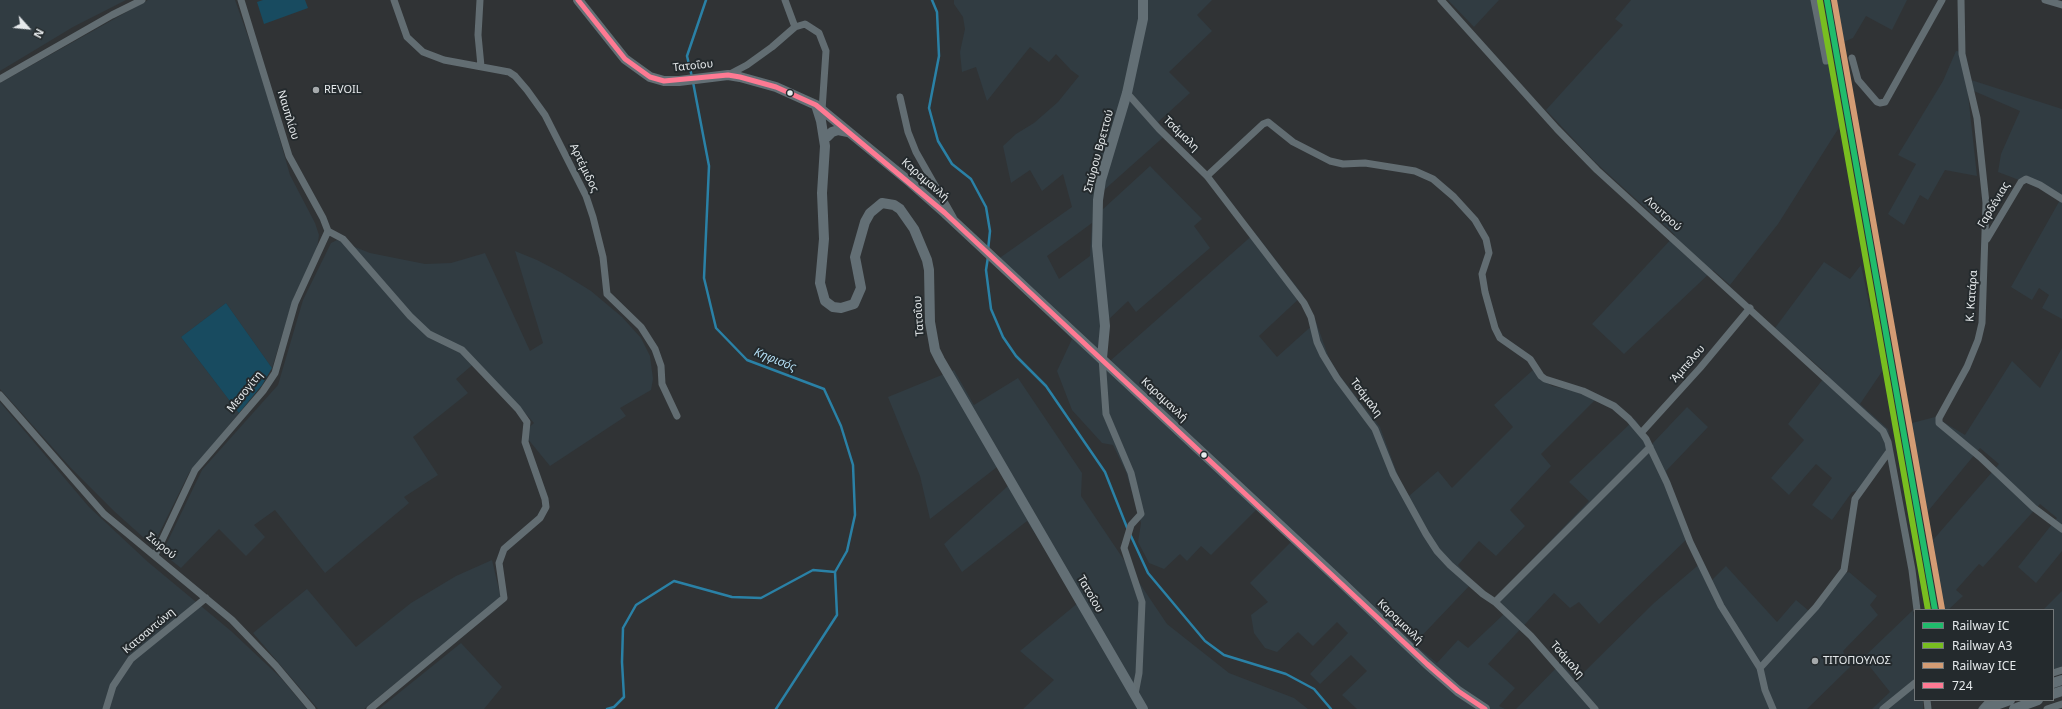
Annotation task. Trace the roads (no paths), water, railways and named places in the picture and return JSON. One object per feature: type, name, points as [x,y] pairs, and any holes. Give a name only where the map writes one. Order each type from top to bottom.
[{"type":"street","points":[[0,79],[112,15],[142,0]]},
{"type":"street","name":"Ναυπλίου","points":[[241,0],[289,156],[328,231]]},
{"type":"street","name":"Αρτέμιδος","points":[[394,0],[407,37],[432,57],[509,72],[515,76],[528,90],[545,116],[579,181],[593,217],[603,257],[607,294],[642,327],[655,349],[661,366],[662,384],[676,416]]},
{"type":"street","points":[[480,0],[478,35],[481,66]]},
{"type":"street","name":"Τατοΐου","points":[[578,0],[632,65],[650,77],[664,81],[679,81],[728,75],[776,87],[821,110]]},
{"type":"street","points":[[785,0],[795,27]]},
{"type":"street","name":"Σπύρου Βρεττού","points":[[1102,358],[1105,326],[1097,246],[1098,200],[1101,180],[1126,93],[1143,19],[1143,0]]},
{"type":"street","name":"Λουτρού","points":[[1441,0],[1557,129],[1597,170],[1750,308],[1883,431],[1888,442],[1888,453]]},
{"type":"street","points":[[1814,0],[1826,61]]},
{"type":"street","points":[[1852,58],[1858,80],[1877,102],[1880,104],[1885,102],[1942,0]]},
{"type":"street","name":"Κ. Κατάρα","points":[[1961,0],[1962,54],[1977,118],[1986,203],[1986,240],[1982,323],[1978,340],[1967,367],[1939,418],[1939,423],[1980,457],[2034,508],[2062,529]]},
{"type":"street","points":[[2045,0],[2062,5]]},
{"type":"street","points":[[728,75],[748,65],[795,27],[806,24],[812,26],[823,40],[826,51],[821,110]]},
{"type":"street","name":"Τσάμαλη","points":[[1126,93],[1164,134],[1207,176],[1308,310],[1317,342],[1323,355],[1337,378],[1375,429],[1393,474],[1429,540],[1450,565],[1483,594],[1495,602],[1531,636],[1595,709]]},
{"type":"street","points":[[900,98],[908,132],[916,152],[958,226]]},
{"type":"street","name":"Τατοΐου","points":[[821,110],[827,137],[824,152]]},
{"type":"street","name":"Τατοΐου","points":[[821,110],[824,136],[822,193],[824,240],[820,283],[825,301],[833,306],[841,308],[854,304],[861,288],[855,257],[865,222],[870,213],[882,203],[894,205],[900,209],[914,229],[927,260],[930,322],[935,350],[1143,709]]},
{"type":"street","name":"Καραμανλή","points":[[821,110],[911,183],[1004,268],[1102,358],[1427,664],[1458,691],[1486,708]]},
{"type":"street","points":[[1207,176],[1263,124],[1268,122],[1293,142],[1330,161],[1343,164],[1365,163],[1415,171],[1433,179],[1475,220],[1486,238],[1489,253],[1482,274],[1485,292],[1495,328],[1500,338],[1530,359],[1541,376],[1545,379],[1583,391],[1614,406],[1642,433],[1667,483],[1690,542],[1721,606],[1760,668],[1765,690],[1773,709]]},
{"type":"street","points":[[827,137],[832,132],[838,130],[851,133]]},
{"type":"street","name":"Γαρδένιας","points":[[1986,240],[2021,182],[2026,179],[2040,185],[2062,199]]},
{"type":"street","points":[[328,231],[343,239],[410,316],[428,334],[462,350],[518,409],[527,422],[525,442],[546,500],[546,507],[540,518],[504,549],[499,563],[504,598],[370,709]]},
{"type":"street","name":"Μεσογίτη","points":[[155,555],[195,470],[263,391],[275,373],[295,303],[328,231]]},
{"type":"street","name":"Άμπελου","points":[[1642,433],[1700,368],[1750,308]]},
{"type":"street","points":[[1102,358],[1106,414],[1131,472],[1141,514],[1131,525],[1124,548],[1142,602],[1139,673],[1135,694]]},
{"type":"street","name":"Σωρού","points":[[0,395],[104,514],[232,620],[276,666],[312,709]]},
{"type":"street","points":[[1495,602],[1650,447]]},
{"type":"street","points":[[1888,453],[1912,570],[1917,609]]},
{"type":"street","points":[[1760,668],[1816,607],[1841,575],[1846,559],[1855,498],[1888,453]]},
{"type":"street","name":"Κατσαντώνη","points":[[106,709],[113,686],[131,659],[206,598]]},
{"type":"street","points":[[1883,709],[1914,683]]},
{"type":"street","points":[[1982,709],[1989,701]]},
{"type":"street","points":[[1985,709],[2007,701]]},
{"type":"street","points":[[2014,709],[2035,701]]},
{"type":"street","points":[[2047,709],[2062,704]]},
{"type":"waterway","name":"Κηφισός","points":[[692,77],[687,56],[706,0]]},
{"type":"waterway","points":[[932,0],[937,12],[939,56],[929,108],[938,141],[952,164],[971,179],[986,207],[990,231],[988,250]]},
{"type":"waterway","name":"Κηφισός","points":[[693,82],[709,166],[704,278],[716,328],[747,360],[824,389],[841,426],[853,465],[855,515],[847,551],[835,572],[837,615],[776,709]]},
{"type":"waterway","points":[[988,257],[986,270],[991,309],[1003,337],[1016,356],[1046,386],[1105,472],[1128,530]]},
{"type":"waterway","points":[[1130,534],[1148,573],[1205,641],[1224,655],[1286,674],[1314,689],[1331,709]]},
{"type":"waterway","points":[[607,709],[614,707],[624,697],[622,662],[623,628],[636,605],[674,581],[732,597],[761,598],[813,570],[835,572]]},
{"type":"rail line","name":"IC","points":[[1827,0],[1935,609]]},
{"type":"rail line","name":"ICE","points":[[1834,0],[1942,609]]},
{"type":"rail line","name":"A3","points":[[1820,1],[1928,609]]},
{"type":"place","name":"REVOIL","points":[[316,90]]},
{"type":"place","name":"ΤΙΤΟΠΟΥΛΟΣ","points":[[1815,661]]}]
